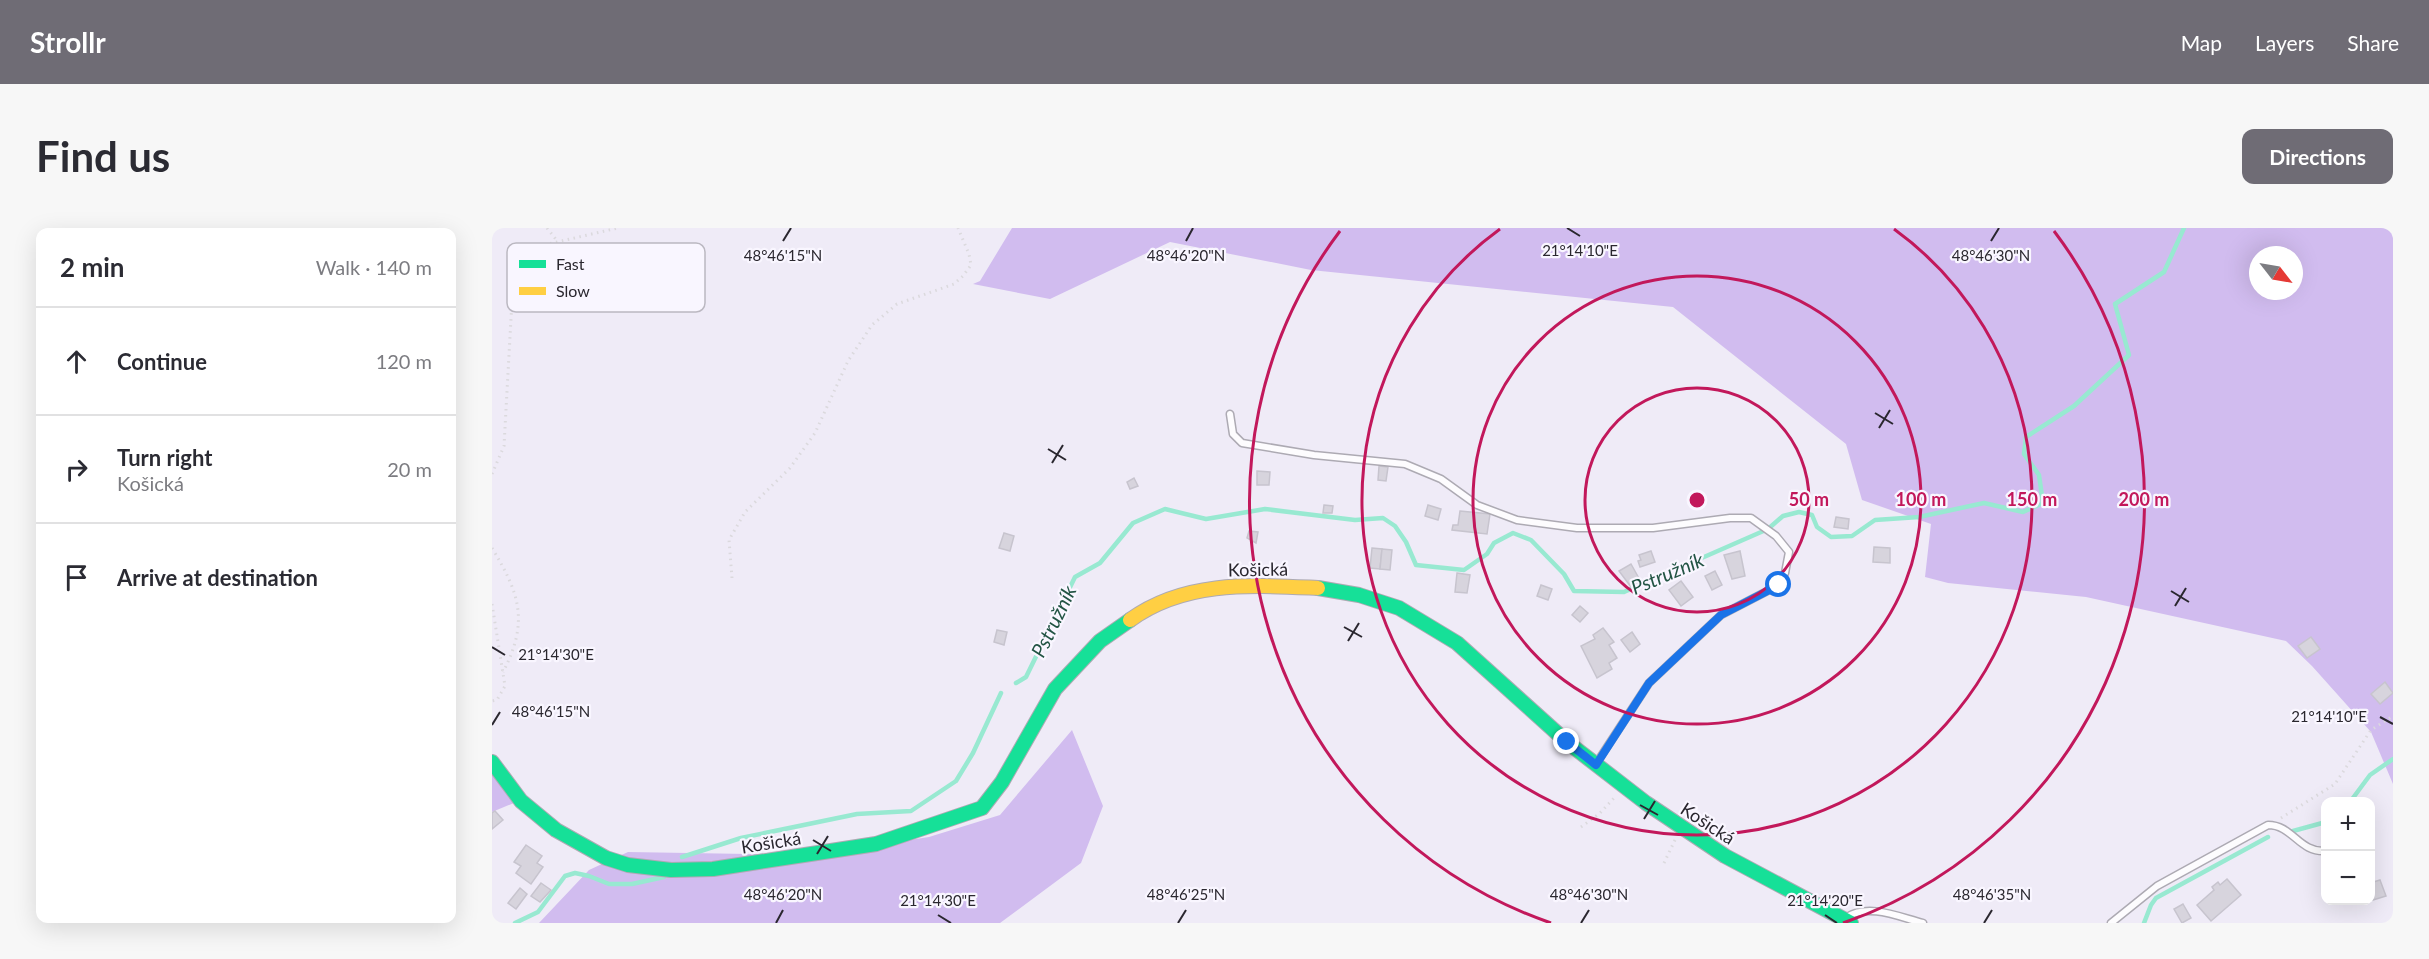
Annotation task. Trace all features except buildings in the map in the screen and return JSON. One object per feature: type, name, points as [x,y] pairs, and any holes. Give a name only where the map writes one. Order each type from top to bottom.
[{"type":"street","name":"Košická","points":[[492,762],[521,801],[556,830],[606,858],[628,865],[671,870],[713,869],[876,844],[982,808],[1002,782],[1055,688],[1100,641],[1146,608],[1203,588],[1262,585],[1324,588],[1359,595],[1399,608],[1457,643],[1567,742],[1681,828],[1749,870],[1848,921]]},
{"type":"lane","points":[[1230,414],[1233,434],[1242,443],[1314,455],[1405,464],[1442,479],[1477,505],[1516,520],[1577,528],[1653,528],[1730,518],[1751,518],[1776,536],[1789,552],[1785,573],[1779,585],[1721,615],[1664,668],[1649,683],[1596,765]]},
{"type":"lane","points":[[2111,923],[2157,886],[2268,825],[2280,825],[2307,848],[2321,852]]},
{"type":"lane","points":[[1848,921],[1856,911],[1867,910],[1923,923]]},
{"type":"path","points":[[547,228],[558,242]]},
{"type":"path","points":[[552,243],[618,228]]},
{"type":"path","points":[[732,578],[729,540],[739,521],[745,512],[789,468],[815,433],[848,361],[872,325],[897,304],[954,284],[971,265],[958,228]]},
{"type":"path","points":[[492,474],[504,446],[511,312]]},
{"type":"path","points":[[492,548],[519,601],[517,635],[513,654],[503,672]]},
{"type":"path","points":[[492,604],[504,686],[497,700],[492,702]]},
{"type":"path","points":[[2268,825],[2335,784],[2371,730],[2393,716]]},
{"type":"path","points":[[1581,827],[1599,814],[1625,787]]},
{"type":"path","points":[[1664,863],[1681,828]]},
{"type":"shaded area","points":[[1012,228],[2393,228],[2393,784],[2371,732],[2312,666],[2286,641],[2086,597],[1948,583],[1925,577],[1931,524],[1862,500],[1846,444],[1673,307],[1311,270],[1170,242],[1050,299],[973,284],[980,281]]},
{"type":"shaded area","points":[[1072,730],[1103,806],[1081,863],[1000,923],[539,923],[589,870],[628,852],[810,855],[929,837],[1000,815]]},
{"type":"shaded area","points":[[492,769],[521,800],[492,812]]},
{"type":"waterway","name":"Pstružník","points":[[1016,683],[1026,677],[1075,577],[1100,563],[1133,523],[1165,509],[1206,519],[1265,509],[1355,520],[1383,518],[1395,526],[1406,542],[1416,565],[1464,570],[1487,554],[1494,543],[1513,533],[1531,540],[1564,574],[1574,591],[1624,592],[1768,529],[1783,516],[1799,512],[1812,515],[1817,527],[1831,537],[1852,536],[1875,520],[1919,517],[1984,503],[2023,512],[2043,503],[2039,475],[2024,454],[2026,437],[2074,406],[2129,355],[2115,304],[2164,272],[2184,228]]},
{"type":"waterway","name":"Pstružník","points":[[682,857],[741,838],[857,814],[911,811],[956,781],[973,753],[1001,693]]},
{"type":"waterway","points":[[2354,797],[2370,775],[2393,759]]},
{"type":"waterway","points":[[2293,831],[2321,823]]},
{"type":"waterway","points":[[2144,923],[2156,898],[2268,837]]},
{"type":"waterway","name":"Pstružník","points":[[515,923],[538,912],[565,876],[575,873],[609,884],[632,884],[664,877]]},
{"type":"traffic: fast","points":[[1318,588],[1359,595],[1399,608],[1457,643],[1567,742],[1646,803],[1725,856],[1851,923]]},
{"type":"traffic: fast","points":[[492,762],[521,801],[556,830],[606,858],[628,865],[671,870],[713,869],[876,844],[982,808],[1002,782],[1055,689],[1100,641],[1130,620]]},
{"type":"traffic: slow","points":[[1130,620],[1151,607],[1196,592],[1244,586],[1318,588]]},
{"type":"route","points":[[1567,742],[1596,765],[1649,683],[1721,615],[1779,585]]}]
